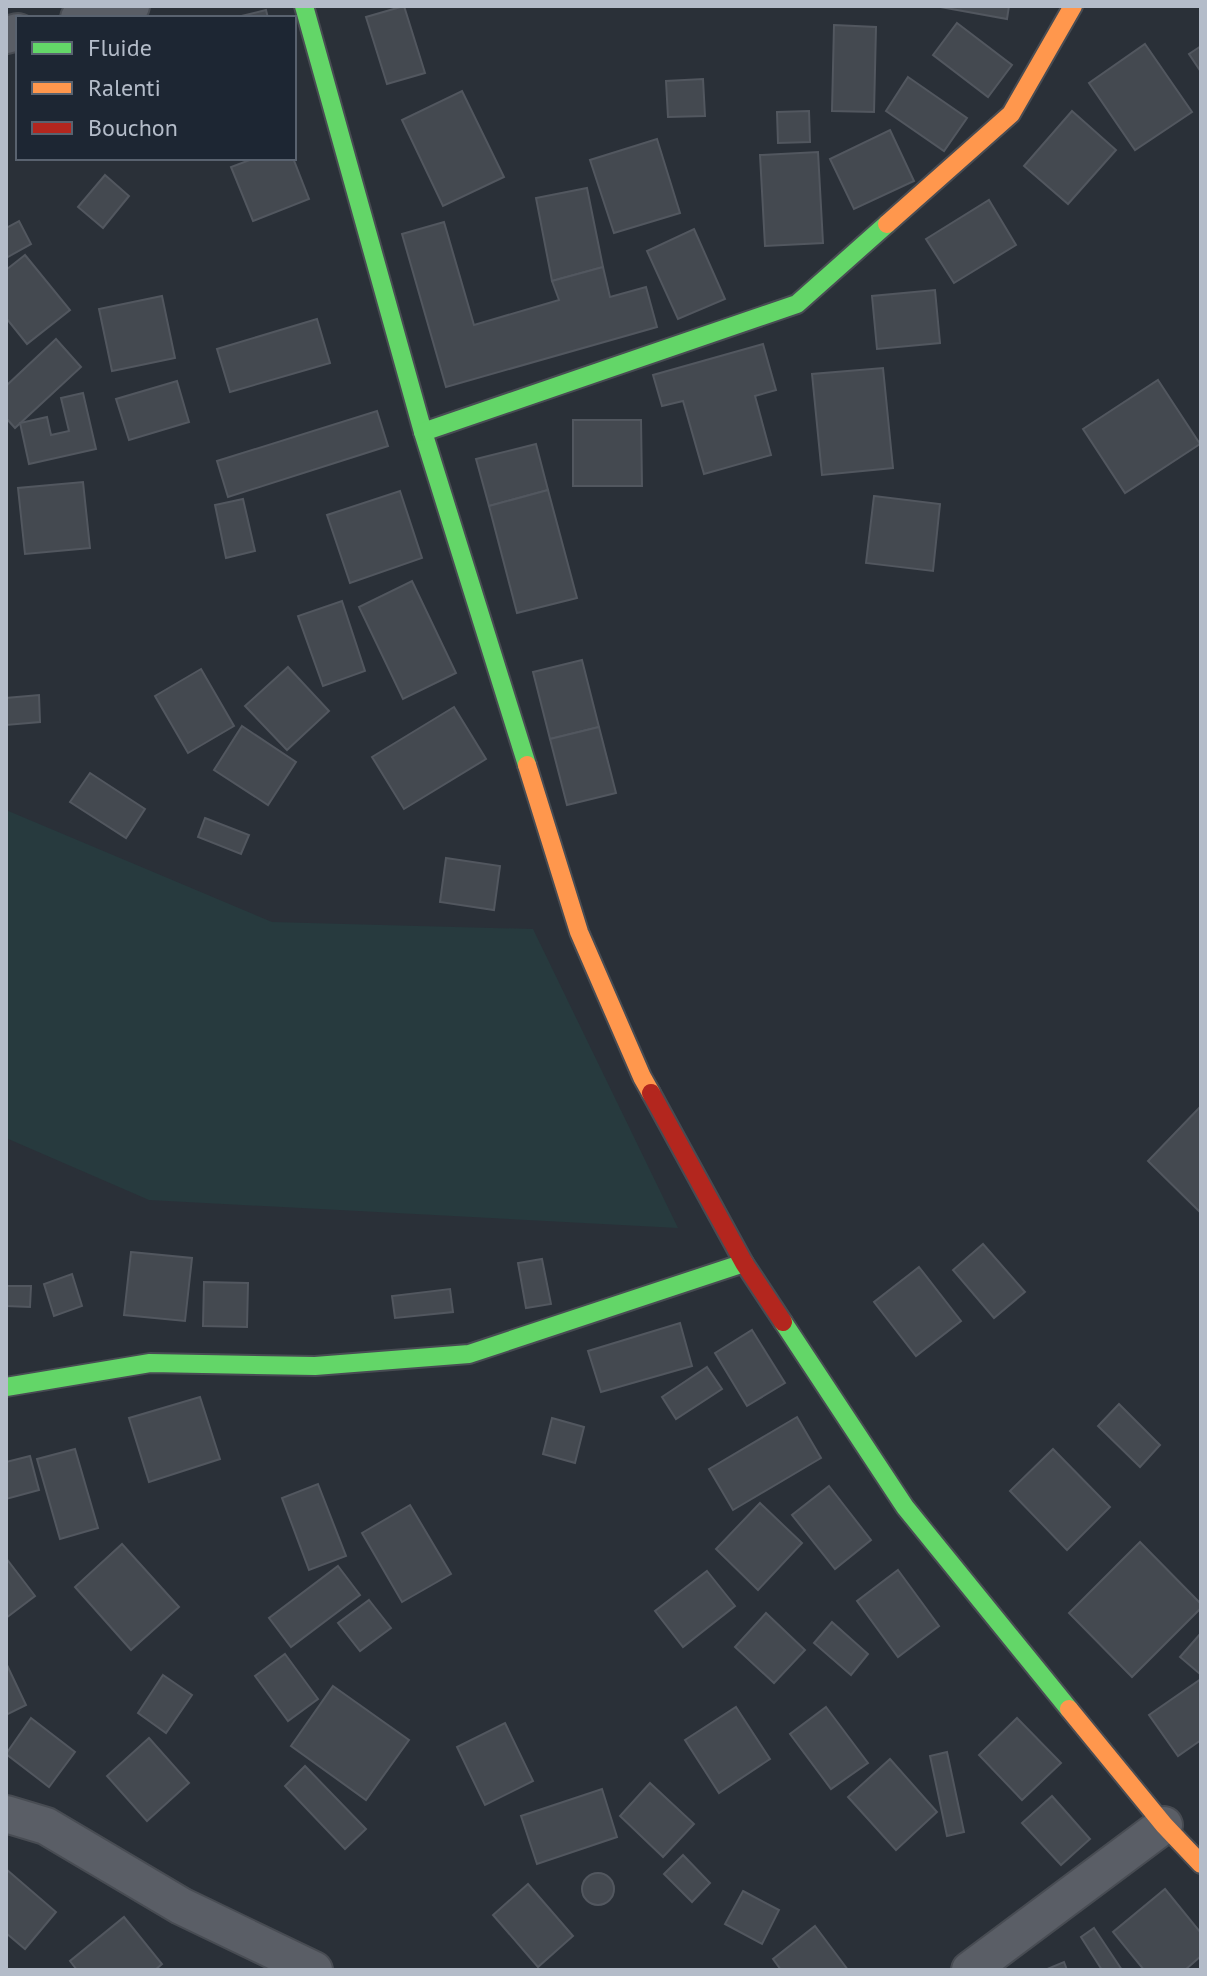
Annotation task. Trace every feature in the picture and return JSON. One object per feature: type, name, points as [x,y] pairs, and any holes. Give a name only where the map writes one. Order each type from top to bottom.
[{"type":"street","points":[[88,16],[131,6]]},
{"type":"street","points":[[304,6],[423,432],[579,932],[642,1077],[744,1263],[905,1507],[1164,1825],[1201,1864]]},
{"type":"street","points":[[423,432],[797,304],[1011,114],[1073,6]]},
{"type":"street","points":[[6,1387],[150,1363],[315,1366],[469,1354],[744,1263]]},
{"type":"street","points":[[6,1814],[46,1826],[181,1906],[314,1970]]},
{"type":"street","points":[[970,1970],[1164,1825]]},
{"type":"green space","points":[[6,810],[272,922],[533,929],[678,1228],[149,1200],[6,1138]]},
{"type":"building","points":[[404,6],[425,73],[387,84],[366,17]]},
{"type":"building","points":[[935,6],[1009,6],[1007,19]]},
{"type":"building","points":[[266,10],[268,16],[241,16]]},
{"type":"building","points":[[957,23],[1012,65],[988,97],[933,55]]},
{"type":"building","points":[[834,25],[876,27],[874,112],[832,111]]},
{"type":"building","points":[[1145,44],[1192,112],[1135,150],[1089,83]]},
{"type":"building","points":[[1201,46],[1201,72],[1189,54]]},
{"type":"building","points":[[908,77],[967,118],[944,151],[886,111]]},
{"type":"building","points":[[703,79],[705,116],[668,117],[666,81]]},
{"type":"building","points":[[462,91],[504,177],[443,206],[402,120]]},
{"type":"building","points":[[809,111],[810,142],[778,143],[777,112]]},
{"type":"building","points":[[1072,111],[1116,150],[1068,204],[1024,166]]},
{"type":"building","points":[[890,130],[914,181],[854,209],[830,159]]},
{"type":"building","points":[[657,139],[680,213],[614,233],[590,160]]},
{"type":"building","points":[[818,152],[823,243],[765,246],[760,155]]},
{"type":"building","points":[[250,160],[294,160],[309,199],[253,221],[231,167]]},
{"type":"building","points":[[105,175],[129,196],[103,228],[78,207]]},
{"type":"building","points":[[587,188],[603,267],[552,281],[536,198]]},
{"type":"building","points":[[989,200],[1016,245],[954,283],[926,239]]},
{"type":"building","points":[[19,221],[31,244],[6,258],[6,228]]},
{"type":"building","points":[[444,222],[474,325],[559,300],[552,281],[603,267],[610,297],[646,287],[657,327],[446,387],[402,234]]},
{"type":"building","points":[[694,229],[725,299],[678,319],[647,251]]},
{"type":"building","points":[[25,255],[70,310],[27,344],[6,318],[6,270]]},
{"type":"building","points":[[935,290],[940,343],[877,349],[872,296]]},
{"type":"building","points":[[162,296],[175,358],[112,371],[99,309]]},
{"type":"building","points":[[317,319],[330,363],[230,392],[217,349]]},
{"type":"building","points":[[56,339],[81,367],[15,428],[6,418],[6,386]]},
{"type":"building","points":[[763,344],[776,390],[755,396],[771,455],[704,474],[683,401],[662,406],[653,375]]},
{"type":"building","points":[[883,368],[893,468],[822,475],[812,374]]},
{"type":"building","points":[[1158,380],[1200,444],[1125,493],[1083,429]]},
{"type":"building","points":[[177,381],[189,422],[129,440],[116,399]]},
{"type":"building","points":[[83,393],[96,449],[29,464],[20,423],[47,417],[51,435],[69,431],[61,398]]},
{"type":"building","points":[[377,411],[388,446],[228,497],[217,461]]},
{"type":"building","points":[[573,420],[641,420],[642,486],[573,486]]},
{"type":"building","points":[[536,444],[548,490],[489,506],[476,459]]},
{"type":"building","points":[[83,482],[90,548],[25,554],[18,488]]},
{"type":"building","points":[[548,490],[577,598],[517,613],[489,506]]},
{"type":"building","points":[[400,491],[422,558],[350,583],[327,515]]},
{"type":"building","points":[[874,496],[940,504],[933,571],[866,563]]},
{"type":"building","points":[[243,499],[255,551],[226,558],[215,505]]},
{"type":"building","points":[[412,581],[456,673],[403,699],[359,607]]},
{"type":"building","points":[[342,601],[365,671],[323,686],[298,616]]},
{"type":"building","points":[[582,660],[599,727],[550,739],[533,672]]},
{"type":"building","points":[[288,667],[329,711],[287,750],[245,706]]},
{"type":"building","points":[[201,669],[234,726],[188,753],[155,696]]},
{"type":"building","points":[[39,695],[40,722],[6,725],[6,698]]},
{"type":"building","points":[[454,707],[486,759],[404,809],[372,757]]},
{"type":"building","points":[[242,726],[296,762],[268,805],[214,770]]},
{"type":"building","points":[[599,727],[616,793],[567,805],[550,739]]},
{"type":"building","points":[[90,773],[145,809],[126,838],[70,802]]},
{"type":"building","points":[[205,818],[249,835],[241,854],[198,837]]},
{"type":"building","points":[[446,858],[500,866],[494,910],[440,902]]},
{"type":"building","points":[[1201,1106],[1201,1213],[1148,1161]]},
{"type":"building","points":[[983,1244],[1025,1292],[994,1318],[953,1270]]},
{"type":"building","points":[[131,1252],[192,1258],[185,1321],[124,1315]]},
{"type":"building","points":[[542,1259],[551,1304],[526,1308],[518,1263]]},
{"type":"building","points":[[919,1267],[961,1321],[916,1356],[874,1302]]},
{"type":"building","points":[[72,1274],[82,1306],[54,1316],[44,1284]]},
{"type":"building","points":[[204,1282],[248,1283],[247,1327],[203,1326]]},
{"type":"building","points":[[6,1286],[31,1286],[30,1307],[6,1306]]},
{"type":"building","points":[[450,1289],[453,1312],[395,1318],[392,1296]]},
{"type":"building","points":[[680,1323],[692,1366],[601,1392],[588,1351]]},
{"type":"building","points":[[752,1330],[785,1383],[747,1406],[715,1353]]},
{"type":"building","points":[[707,1367],[722,1389],[676,1419],[662,1397]]},
{"type":"building","points":[[200,1397],[220,1459],[149,1482],[129,1418]]},
{"type":"building","points":[[1119,1404],[1160,1445],[1140,1467],[1098,1426]]},
{"type":"building","points":[[797,1417],[821,1458],[733,1510],[709,1469]]},
{"type":"building","points":[[552,1418],[584,1427],[575,1463],[543,1454]]},
{"type":"building","points":[[75,1449],[98,1528],[60,1539],[37,1459]]},
{"type":"building","points":[[1053,1449],[1110,1507],[1067,1550],[1010,1491]]},
{"type":"building","points":[[30,1456],[39,1490],[6,1499],[6,1462]]},
{"type":"building","points":[[318,1484],[346,1556],[309,1570],[282,1498]]},
{"type":"building","points":[[829,1486],[871,1540],[835,1569],[792,1515]]},
{"type":"building","points":[[760,1503],[802,1543],[758,1590],[716,1549]]},
{"type":"building","points":[[410,1505],[451,1574],[402,1602],[362,1533]]},
{"type":"building","points":[[1140,1542],[1201,1604],[1201,1608],[1132,1677],[1069,1613]]},
{"type":"building","points":[[122,1544],[179,1607],[131,1650],[75,1587]]},
{"type":"building","points":[[6,1558],[35,1596],[6,1618]]},
{"type":"building","points":[[338,1566],[360,1595],[291,1647],[269,1618]]},
{"type":"building","points":[[898,1570],[939,1626],[898,1657],[857,1601]]},
{"type":"building","points":[[707,1571],[735,1606],[683,1647],[655,1611]]},
{"type":"building","points":[[369,1600],[391,1628],[360,1651],[338,1623]]},
{"type":"building","points":[[766,1613],[805,1650],[774,1683],[735,1647]]},
{"type":"building","points":[[832,1622],[868,1654],[851,1675],[814,1643]]},
{"type":"building","points":[[1201,1633],[1201,1672],[1200,1674],[1180,1657]]},
{"type":"building","points":[[285,1654],[318,1699],[288,1721],[255,1676]]},
{"type":"building","points":[[6,1663],[26,1705],[6,1715]]},
{"type":"building","points":[[163,1675],[192,1695],[166,1733],[138,1713]]},
{"type":"building","points":[[1201,1679],[1201,1740],[1178,1756],[1149,1715]]},
{"type":"building","points":[[333,1686],[409,1740],[366,1800],[291,1746]]},
{"type":"building","points":[[736,1707],[770,1759],[719,1793],[685,1740]]},
{"type":"building","points":[[826,1707],[868,1763],[831,1789],[790,1734]]},
{"type":"building","points":[[31,1718],[75,1752],[49,1787],[6,1754]]},
{"type":"building","points":[[1017,1718],[1061,1763],[1022,1800],[979,1755]]},
{"type":"building","points":[[505,1723],[533,1781],[485,1805],[457,1747]]},
{"type":"building","points":[[149,1738],[189,1783],[147,1821],[107,1776]]},
{"type":"building","points":[[947,1752],[964,1832],[947,1836],[930,1756]]},
{"type":"building","points":[[890,1759],[937,1812],[896,1850],[848,1797]]},
{"type":"building","points":[[305,1766],[366,1829],[345,1849],[285,1786]]},
{"type":"building","points":[[650,1783],[694,1824],[663,1857],[620,1816]]},
{"type":"building","points":[[602,1789],[617,1837],[537,1864],[521,1816]]},
{"type":"building","points":[[1052,1796],[1090,1839],[1061,1865],[1022,1823]]},
{"type":"building","points":[[683,1855],[710,1883],[692,1902],[664,1874]]},
{"type":"building","points":[[6,1869],[56,1912],[25,1949],[6,1933]]},
{"type":"building","points":[[598,1873],[610,1877],[614,1889],[610,1901],[598,1905],[586,1901],[582,1889],[586,1877]]},
{"type":"building","points":[[528,1884],[573,1936],[538,1967],[493,1915]]},
{"type":"building","points":[[1165,1889],[1201,1933],[1201,1956],[1185,1970],[1144,1970],[1113,1932]]},
{"type":"building","points":[[743,1891],[779,1910],[762,1944],[725,1924]]},
{"type":"building","points":[[124,1917],[162,1964],[155,1970],[77,1970],[70,1961]]},
{"type":"building","points":[[815,1926],[848,1970],[781,1970],[773,1959]]},
{"type":"building","points":[[1094,1928],[1122,1970],[1102,1970],[1081,1937]]},
{"type":"building","points":[[1064,1962],[1067,1970],[1045,1970]]},
{"type":"traffic: fast","points":[[304,6],[423,432],[527,765]]},
{"type":"traffic: fast","points":[[423,432],[797,304],[887,224]]},
{"type":"traffic: fast","points":[[6,1387],[150,1363],[315,1366],[469,1354],[744,1263]]},
{"type":"traffic: fast","points":[[783,1322],[905,1507],[1069,1709]]},
{"type":"traffic: slow","points":[[887,224],[1011,114],[1073,6]]},
{"type":"traffic: slow","points":[[527,765],[579,932],[651,1093]]},
{"type":"traffic: slow","points":[[1069,1709],[1164,1825],[1201,1864]]},
{"type":"traffic: jam","points":[[651,1093],[744,1263],[783,1322]]}]
